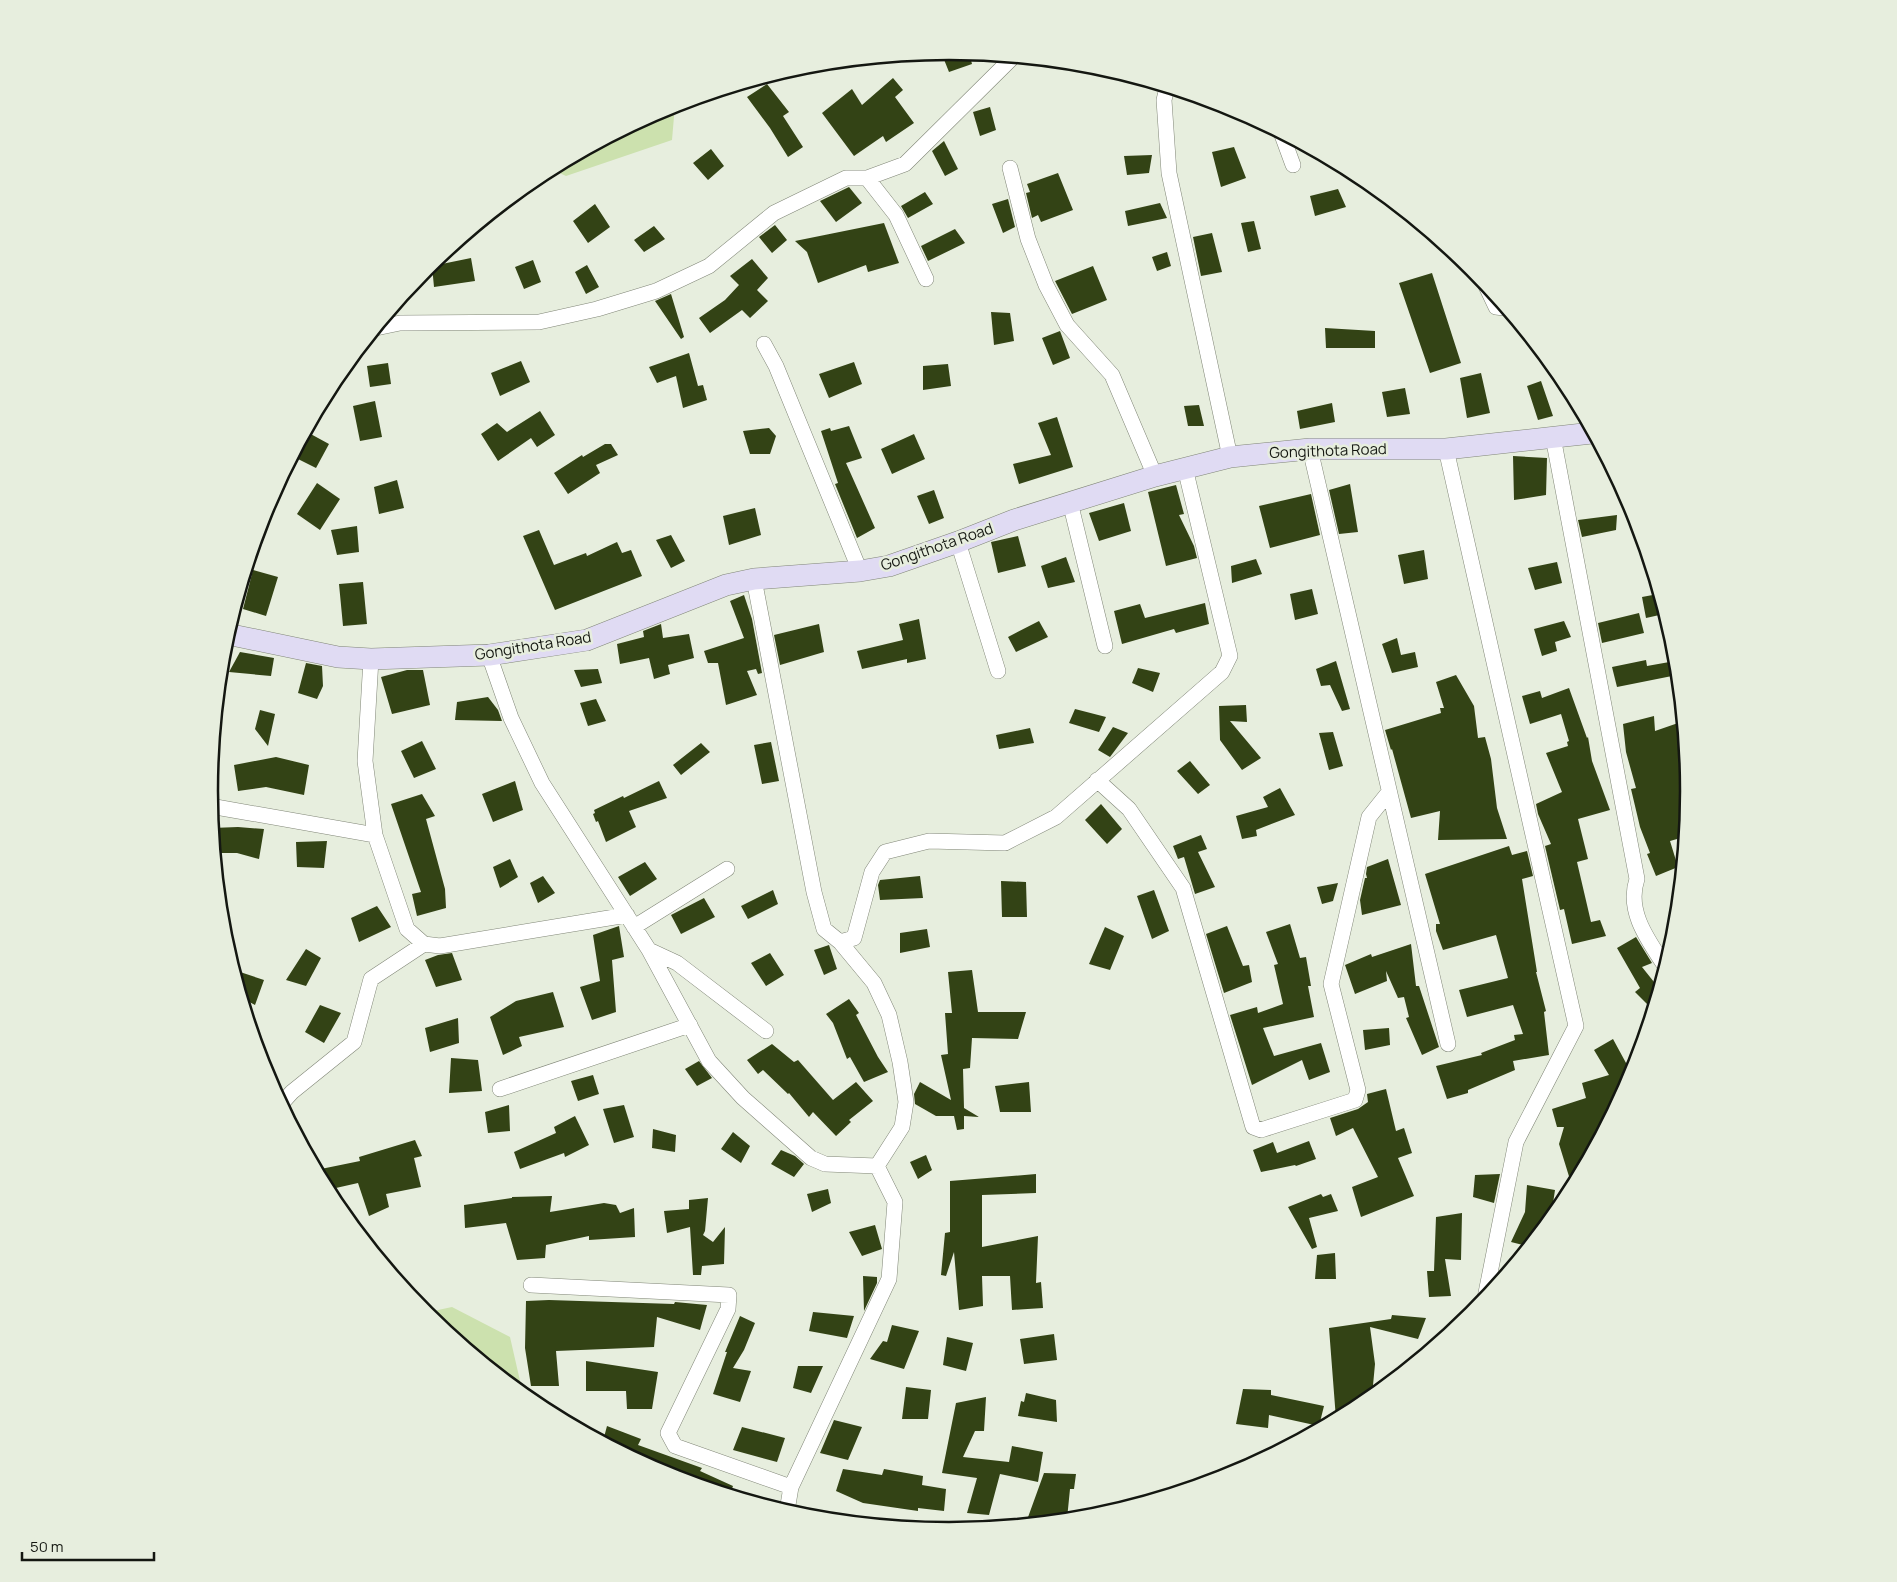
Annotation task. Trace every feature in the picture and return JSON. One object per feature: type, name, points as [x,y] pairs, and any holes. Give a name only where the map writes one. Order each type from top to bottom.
[{"type":"street","points":[[385,326],[400,323],[539,322],[605,307],[656,291],[709,266],[774,214],[846,178],[867,178],[904,164],[1007,63]]},
{"type":"street","points":[[1166,94],[1164,100],[1169,173],[1230,457]]},
{"type":"street","points":[[1285,142],[1293,165]]},
{"type":"street","points":[[1010,168],[1028,239],[1046,285],[1068,325],[1112,375],[1155,476]]},
{"type":"street","points":[[867,178],[896,215],[926,279]]},
{"type":"street","points":[[764,344],[776,366],[860,571]]},
{"type":"street","name":"Gongithota Road","points":[[235,636],[338,657],[371,660],[489,655],[587,640],[726,585],[754,579],[860,571],[889,566],[1014,520],[1070,502],[1155,476],[1230,457],[1310,449],[1446,449],[1586,433]]},
{"type":"street","points":[[1553,436],[1637,878],[1634,887],[1637,918],[1660,958]]},
{"type":"street","points":[[1310,449],[1448,1044]]},
{"type":"street","points":[[1446,449],[1576,1026],[1516,1142],[1488,1284]]},
{"type":"street","points":[[840,942],[854,938],[872,872],[885,852],[929,841],[1005,843],[1056,817],[1222,672],[1230,656],[1185,468]]},
{"type":"street","points":[[1070,502],[1105,646]]},
{"type":"street","points":[[958,542],[998,671]]},
{"type":"street","points":[[754,579],[814,892],[824,929],[840,942],[874,982],[889,1015],[900,1062],[906,1102],[902,1127],[877,1166]]},
{"type":"street","points":[[489,655],[511,718],[542,783],[649,950],[709,1061],[743,1098],[811,1158],[824,1164],[877,1166]]},
{"type":"street","points":[[371,660],[365,761],[375,835],[407,928],[424,944],[440,946],[630,921],[727,869]]},
{"type":"street","points":[[1097,780],[1128,809],[1183,888],[1253,1127],[1261,1130],[1355,1100],[1358,1090],[1331,984],[1369,817],[1389,792]]},
{"type":"street","points":[[218,807],[375,835]]},
{"type":"street","points":[[286,1099],[354,1042],[371,979],[424,944]]},
{"type":"street","points":[[649,950],[677,962],[766,1031]]},
{"type":"street","points":[[500,1089],[690,1025]]},
{"type":"street","points":[[788,1504],[791,1487],[889,1279],[895,1202],[877,1166]]},
{"type":"street","points":[[531,1286],[729,1295],[728,1310],[668,1433],[675,1446],[791,1487]]},
{"type":"green space","points":[[674,114],[672,140],[566,176],[559,173],[625,135]]},
{"type":"green space","points":[[452,1307],[510,1337],[521,1384],[467,1341],[435,1311]]},
{"type":"building","points":[[944,60],[971,61],[972,64],[949,72]]},
{"type":"building","points":[[893,78],[903,90],[895,97],[914,123],[886,142],[883,136],[854,156],[822,113],[852,89],[862,105]]},
{"type":"building","points":[[767,84],[789,112],[783,116],[803,147],[788,157],[747,97]]},
{"type":"building","points":[[990,107],[996,130],[980,136],[973,112]]},
{"type":"building","points":[[944,141],[958,169],[945,176],[932,151]]},
{"type":"building","points":[[1234,147],[1246,178],[1221,187],[1212,152]]},
{"type":"building","points":[[711,149],[724,166],[708,180],[693,163]]},
{"type":"building","points":[[1152,155],[1149,173],[1127,175],[1124,156]]},
{"type":"building","points":[[1058,173],[1073,210],[1041,222],[1038,215],[1032,218],[1026,193],[1030,192],[1027,184]]},
{"type":"building","points":[[849,187],[862,203],[836,222],[820,201]]},
{"type":"building","points":[[1338,189],[1346,207],[1315,216],[1310,196]]},
{"type":"building","points":[[925,192],[933,204],[908,218],[901,206]]},
{"type":"building","points":[[1008,199],[1015,227],[1003,233],[992,204]]},
{"type":"building","points":[[1160,203],[1167,218],[1128,226],[1125,211]]},
{"type":"building","points":[[595,204],[610,227],[588,243],[573,221]]},
{"type":"building","points":[[1254,221],[1261,249],[1248,252],[1241,223]]},
{"type":"building","points":[[884,223],[899,263],[868,272],[866,265],[818,283],[807,252],[795,241]]},
{"type":"building","points":[[775,225],[787,240],[772,253],[759,237]]},
{"type":"building","points":[[654,226],[665,239],[644,252],[634,240]]},
{"type":"building","points":[[955,229],[965,243],[928,261],[921,246]]},
{"type":"building","points":[[1212,233],[1222,272],[1201,276],[1193,237]]},
{"type":"building","points":[[1167,252],[1171,266],[1157,271],[1152,257]]},
{"type":"building","points":[[471,258],[475,281],[434,287],[433,273],[443,264]]},
{"type":"building","points":[[752,259],[768,278],[757,290],[768,301],[750,318],[742,310],[710,333],[699,318],[725,300],[739,285],[730,276]]},
{"type":"building","points":[[533,260],[541,282],[524,289],[515,267]]},
{"type":"building","points":[[587,265],[599,287],[586,294],[575,272]]},
{"type":"building","points":[[1093,266],[1107,300],[1072,314],[1055,281]]},
{"type":"building","points":[[1432,273],[1461,363],[1430,373],[1399,283]]},
{"type":"building","points":[[671,294],[684,337],[681,339],[655,301]]},
{"type":"building","points":[[991,312],[1010,313],[1014,341],[994,345]]},
{"type":"building","points":[[1325,328],[1375,331],[1375,348],[1326,348]]},
{"type":"building","points":[[1060,331],[1070,358],[1053,365],[1042,338]]},
{"type":"building","points":[[689,353],[698,386],[703,385],[707,400],[683,408],[676,376],[657,383],[649,367]]},
{"type":"building","points":[[521,361],[530,382],[500,396],[491,373]]},
{"type":"building","points":[[854,362],[862,384],[829,398],[819,374]]},
{"type":"building","points":[[388,363],[391,384],[370,387],[367,366]]},
{"type":"building","points":[[948,364],[951,386],[923,390],[923,366]]},
{"type":"building","points":[[1481,373],[1490,413],[1467,418],[1460,378]]},
{"type":"building","points":[[1541,381],[1553,416],[1538,420],[1527,386]]},
{"type":"building","points":[[1405,388],[1410,414],[1387,417],[1382,392]]},
{"type":"building","points":[[375,401],[382,437],[360,441],[353,406]]},
{"type":"building","points":[[1332,403],[1335,422],[1300,429],[1297,411]]},
{"type":"building","points":[[1199,405],[1204,426],[1188,426],[1184,406]]},
{"type":"building","points":[[540,411],[555,435],[537,447],[531,438],[498,461],[481,434],[497,423],[507,432]]},
{"type":"building","points":[[1057,417],[1073,467],[1019,484],[1013,464],[1051,455],[1038,423]]},
{"type":"building","points":[[849,426],[862,458],[846,463],[875,528],[857,538],[835,484],[838,483],[821,431],[830,428],[831,431]]},
{"type":"building","points":[[769,428],[776,436],[770,454],[750,454],[743,431]]},
{"type":"building","points":[[310,434],[329,444],[316,468],[298,459]]},
{"type":"building","points":[[914,434],[925,459],[892,474],[881,449]]},
{"type":"building","points":[[605,444],[611,444],[618,455],[596,465],[600,473],[568,494],[554,473],[582,455],[583,457]]},
{"type":"building","points":[[1513,456],[1547,458],[1546,495],[1514,500]]},
{"type":"building","points":[[397,480],[404,508],[379,514],[374,487]]},
{"type":"building","points":[[317,483],[340,499],[320,530],[297,514]]},
{"type":"building","points":[[1350,484],[1358,532],[1339,534],[1329,490]]},
{"type":"building","points":[[1176,485],[1184,514],[1179,515],[1194,546],[1197,558],[1166,566],[1148,492]]},
{"type":"building","points":[[934,490],[944,518],[929,524],[917,496]]},
{"type":"building","points":[[1311,494],[1320,535],[1270,548],[1259,506]]},
{"type":"building","points":[[1124,503],[1131,531],[1099,541],[1089,513]]},
{"type":"building","points":[[755,508],[761,535],[729,545],[723,516]]},
{"type":"building","points":[[1617,515],[1616,530],[1582,537],[1578,520]]},
{"type":"building","points":[[357,526],[359,552],[337,555],[331,530]]},
{"type":"building","points":[[539,530],[554,565],[586,553],[587,556],[617,542],[622,553],[631,550],[642,576],[555,610],[523,536]]},
{"type":"building","points":[[671,535],[685,561],[671,568],[656,540]]},
{"type":"building","points":[[1018,536],[1026,566],[998,573],[991,542]]},
{"type":"building","points":[[1424,550],[1428,579],[1404,584],[1398,555]]},
{"type":"building","points":[[1066,557],[1075,582],[1048,588],[1041,566]]},
{"type":"building","points":[[1256,559],[1262,574],[1232,583],[1231,566]]},
{"type":"building","points":[[1557,562],[1562,583],[1535,590],[1528,568]]},
{"type":"building","points":[[253,570],[278,577],[266,616],[243,609]]},
{"type":"building","points":[[363,582],[367,624],[343,626],[339,584]]},
{"type":"building","points":[[1312,589],[1318,614],[1295,620],[1290,594]]},
{"type":"building","points":[[744,595],[752,619],[762,673],[758,674],[756,669],[747,671],[757,695],[726,705],[718,663],[708,663],[704,651],[744,638],[730,601]]},
{"type":"building","points":[[1653,595],[1658,615],[1646,618],[1642,597]]},
{"type":"building","points":[[1205,603],[1209,624],[1176,633],[1174,629],[1122,644],[1114,611],[1140,604],[1145,618]]},
{"type":"building","points":[[1639,613],[1644,633],[1602,643],[1598,623]]},
{"type":"building","points":[[919,619],[926,659],[907,663],[907,659],[862,669],[857,651],[903,640],[899,624]]},
{"type":"building","points":[[1039,621],[1048,637],[1016,652],[1008,637]]},
{"type":"building","points":[[1564,621],[1571,637],[1555,642],[1557,651],[1542,656],[1534,629]]},
{"type":"building","points":[[661,624],[663,638],[689,634],[694,658],[668,665],[670,674],[654,679],[649,658],[620,664],[617,644],[644,637],[643,631]]},
{"type":"building","points":[[819,624],[824,652],[780,665],[774,635]]},
{"type":"building","points":[[1397,638],[1401,655],[1415,652],[1418,667],[1392,673],[1382,644]]},
{"type":"building","points":[[240,652],[274,658],[271,676],[229,672]]},
{"type":"building","points":[[1646,660],[1647,666],[1667,662],[1670,676],[1617,687],[1612,667]]},
{"type":"building","points":[[1336,661],[1350,709],[1342,711],[1330,685],[1321,686],[1316,669]]},
{"type":"building","points":[[306,663],[322,666],[323,686],[317,699],[298,693]]},
{"type":"building","points":[[1138,668],[1160,673],[1153,692],[1132,683]]},
{"type":"building","points":[[598,669],[602,683],[581,687],[574,670]]},
{"type":"building","points":[[407,670],[423,670],[430,705],[392,714],[381,677]]},
{"type":"building","points":[[1456,675],[1474,706],[1478,738],[1485,737],[1491,759],[1497,808],[1507,839],[1438,840],[1440,811],[1411,818],[1385,730],[1441,713],[1440,708],[1444,708],[1436,682]]},
{"type":"building","points":[[1569,688],[1588,737],[1592,761],[1610,810],[1578,819],[1588,859],[1577,862],[1591,922],[1600,920],[1606,936],[1572,944],[1564,909],[1560,910],[1545,846],[1551,844],[1538,814],[1536,804],[1562,792],[1546,753],[1568,746],[1567,742],[1569,741],[1561,714],[1530,724],[1522,696],[1540,691],[1542,698]]},
{"type":"building","points":[[488,697],[498,710],[502,721],[455,720],[457,702]]},
{"type":"building","points":[[596,699],[606,721],[588,726],[580,703]]},
{"type":"building","points":[[1246,705],[1247,722],[1230,721],[1261,758],[1242,770],[1220,740],[1219,706]]},
{"type":"building","points":[[1075,709],[1106,717],[1099,732],[1069,723]]},
{"type":"building","points":[[260,710],[275,714],[268,746],[255,729]]},
{"type":"building","points":[[1654,716],[1655,731],[1676,724],[1680,791],[1678,839],[1670,841],[1676,860],[1675,868],[1656,876],[1647,854],[1650,853],[1640,827],[1631,789],[1636,788],[1626,752],[1623,724]]},
{"type":"building","points":[[1113,727],[1128,733],[1110,757],[1098,750]]},
{"type":"building","points":[[1030,728],[1034,743],[999,749],[996,735]]},
{"type":"building","points":[[1333,732],[1343,766],[1329,770],[1319,733]]},
{"type":"building","points":[[422,741],[436,769],[414,778],[401,751]]},
{"type":"building","points":[[771,742],[779,781],[762,784],[754,745]]},
{"type":"building","points":[[701,743],[710,752],[681,775],[673,765]]},
{"type":"building","points":[[276,757],[309,765],[304,795],[266,787],[238,791],[234,765]]},
{"type":"building","points":[[1190,761],[1210,785],[1198,794],[1177,771]]},
{"type":"building","points":[[515,781],[523,810],[493,822],[482,794]]},
{"type":"building","points":[[659,781],[667,798],[629,811],[636,827],[606,842],[598,821],[596,822],[593,814],[595,813],[594,810]]},
{"type":"building","points":[[1280,788],[1295,815],[1256,830],[1257,836],[1242,839],[1236,816],[1268,807],[1263,797]]},
{"type":"building","points":[[422,794],[435,816],[426,819],[445,889],[446,908],[417,916],[412,894],[421,892],[391,804]]},
{"type":"building","points":[[1101,804],[1122,829],[1107,844],[1085,820]]},
{"type":"building","points":[[219,828],[264,829],[259,859],[237,853],[220,853]]},
{"type":"building","points":[[1201,835],[1207,849],[1198,852],[1215,887],[1195,894],[1184,857],[1178,859],[1173,846]]},
{"type":"building","points":[[327,841],[324,868],[297,867],[296,842]]},
{"type":"building","points":[[1509,846],[1512,855],[1527,851],[1533,876],[1522,879],[1536,972],[1546,1011],[1544,1012],[1549,1055],[1513,1061],[1515,1070],[1468,1090],[1468,1093],[1447,1099],[1436,1066],[1482,1055],[1481,1053],[1515,1040],[1514,1035],[1523,1034],[1513,1005],[1467,1017],[1459,990],[1508,978],[1496,935],[1443,950],[1436,931],[1436,924],[1440,924],[1425,874]]},
{"type":"building","points":[[510,859],[518,877],[500,888],[493,867]]},
{"type":"building","points":[[1388,859],[1401,905],[1362,915],[1360,900],[1365,878],[1367,878],[1367,867]]},
{"type":"building","points":[[645,862],[657,879],[630,896],[618,877]]},
{"type":"building","points":[[543,876],[555,893],[538,903],[530,883]]},
{"type":"building","points":[[920,876],[923,898],[880,900],[878,885],[880,880]]},
{"type":"building","points":[[1001,881],[1026,882],[1027,917],[1002,917]]},
{"type":"building","points":[[1338,883],[1333,901],[1322,904],[1317,887]]},
{"type":"building","points":[[773,890],[778,904],[748,919],[741,906]]},
{"type":"building","points":[[1154,890],[1169,931],[1152,939],[1137,896]]},
{"type":"building","points":[[704,898],[715,917],[681,934],[671,915]]},
{"type":"building","points":[[377,906],[391,927],[359,942],[351,918]]},
{"type":"building","points":[[1290,924],[1300,958],[1306,957],[1311,986],[1308,986],[1314,1017],[1263,1028],[1274,1056],[1321,1043],[1330,1072],[1309,1080],[1302,1060],[1252,1085],[1230,1015],[1257,1007],[1258,1013],[1283,1004],[1274,965],[1278,964],[1266,932]]},
{"type":"building","points":[[619,926],[624,957],[612,960],[616,1012],[592,1020],[580,987],[600,981],[593,935]]},
{"type":"building","points":[[1227,926],[1243,966],[1249,965],[1252,982],[1224,993],[1206,934]]},
{"type":"building","points":[[1105,927],[1124,936],[1110,970],[1089,964]]},
{"type":"building","points":[[927,929],[930,947],[900,953],[900,933]]},
{"type":"building","points":[[1636,937],[1652,963],[1642,967],[1654,982],[1648,1005],[1635,992],[1640,988],[1617,948]]},
{"type":"building","points":[[1411,944],[1416,986],[1419,986],[1439,1047],[1422,1055],[1406,1018],[1409,1017],[1404,997],[1398,998],[1386,971],[1387,981],[1355,994],[1345,965],[1371,954],[1372,957]]},
{"type":"building","points":[[829,945],[837,969],[824,975],[814,950]]},
{"type":"building","points":[[306,949],[321,958],[306,986],[286,980]]},
{"type":"building","points":[[452,953],[462,980],[436,987],[425,960],[438,955]]},
{"type":"building","points":[[770,953],[784,975],[766,986],[751,963]]},
{"type":"building","points":[[972,970],[978,1012],[1026,1012],[1018,1039],[972,1038],[970,1068],[963,1069],[964,1108],[979,1117],[964,1116],[964,1129],[957,1130],[954,1116],[936,1116],[915,1104],[914,1094],[920,1082],[951,1100],[941,1055],[948,1054],[945,1013],[952,1013],[948,972]]},
{"type":"building","points":[[240,972],[264,980],[255,1005],[249,1002]]},
{"type":"building","points":[[553,992],[564,1027],[519,1037],[522,1046],[503,1055],[490,1017],[516,1001]]},
{"type":"building","points":[[849,999],[859,1013],[856,1015],[888,1072],[864,1082],[850,1057],[847,1059],[833,1023],[826,1014]]},
{"type":"building","points":[[320,1005],[341,1013],[324,1043],[305,1032]]},
{"type":"building","points":[[458,1018],[459,1043],[430,1052],[425,1028]]},
{"type":"building","points":[[1389,1028],[1390,1045],[1365,1050],[1363,1030]]},
{"type":"building","points":[[1613,1039],[1627,1064],[1604,1114],[1582,1157],[1569,1177],[1559,1144],[1564,1127],[1557,1127],[1552,1109],[1586,1098],[1582,1083],[1609,1075],[1594,1050]]},
{"type":"building","points":[[772,1044],[794,1062],[798,1060],[833,1100],[856,1082],[873,1101],[849,1120],[851,1122],[836,1136],[813,1112],[809,1117],[789,1093],[763,1070],[758,1074],[747,1060]]},
{"type":"building","points":[[451,1058],[478,1060],[482,1091],[449,1093]]},
{"type":"building","points":[[699,1061],[712,1078],[697,1086],[685,1069]]},
{"type":"building","points":[[593,1075],[599,1094],[578,1101],[571,1081]]},
{"type":"building","points":[[1029,1082],[1031,1112],[1000,1112],[995,1086]]},
{"type":"building","points":[[1386,1089],[1396,1131],[1404,1128],[1412,1153],[1398,1158],[1414,1196],[1361,1217],[1352,1187],[1378,1177],[1353,1128],[1336,1136],[1330,1118],[1358,1109],[1368,1102],[1367,1094]]},
{"type":"building","points":[[509,1105],[510,1131],[488,1133],[485,1112]]},
{"type":"building","points":[[624,1105],[634,1137],[614,1143],[603,1109]]},
{"type":"building","points":[[575,1116],[589,1145],[565,1157],[564,1153],[520,1169],[514,1152],[556,1133],[554,1127]]},
{"type":"building","points":[[653,1129],[676,1135],[675,1152],[652,1148]]},
{"type":"building","points":[[733,1132],[750,1146],[741,1163],[721,1149]]},
{"type":"building","points":[[415,1140],[422,1156],[414,1158],[421,1187],[386,1194],[389,1207],[369,1216],[358,1183],[335,1188],[323,1169],[360,1161],[359,1157]]},
{"type":"building","points":[[1309,1141],[1316,1159],[1296,1166],[1261,1172],[1253,1150],[1273,1142],[1277,1153]]},
{"type":"building","points":[[781,1150],[795,1156],[804,1164],[794,1177],[771,1164]]},
{"type":"building","points":[[926,1155],[932,1170],[918,1179],[910,1162]]},
{"type":"building","points":[[1036,1174],[1036,1193],[982,1195],[982,1247],[1038,1236],[1036,1283],[1041,1282],[1043,1308],[1012,1310],[1010,1276],[982,1276],[983,1306],[959,1310],[954,1252],[946,1276],[941,1275],[945,1233],[950,1232],[950,1181]]},
{"type":"building","points":[[1500,1174],[1494,1203],[1473,1197],[1475,1175]]},
{"type":"building","points":[[1527,1185],[1555,1190],[1553,1201],[1521,1245],[1511,1242],[1525,1212]]},
{"type":"building","points":[[828,1189],[831,1203],[812,1212],[807,1194]]},
{"type":"building","points":[[1321,1194],[1323,1197],[1331,1194],[1338,1211],[1309,1218],[1317,1247],[1312,1249],[1288,1207]]},
{"type":"building","points":[[552,1196],[550,1212],[604,1203],[616,1205],[620,1213],[634,1208],[635,1237],[589,1240],[589,1236],[546,1245],[545,1258],[517,1260],[506,1223],[465,1228],[464,1205],[512,1197]]},
{"type":"building","points":[[708,1198],[703,1235],[713,1242],[725,1227],[724,1264],[702,1266],[701,1275],[693,1275],[690,1227],[667,1233],[664,1211],[689,1209],[689,1200]]},
{"type":"building","points":[[1462,1213],[1461,1260],[1445,1259],[1451,1296],[1429,1297],[1427,1271],[1434,1271],[1436,1217]]},
{"type":"building","points":[[875,1225],[882,1249],[862,1256],[849,1232]]},
{"type":"building","points":[[1335,1253],[1336,1279],[1315,1279],[1317,1255]]},
{"type":"building","points":[[863,1276],[877,1277],[877,1283],[864,1311]]},
{"type":"building","points":[[526,1301],[674,1304],[675,1302],[707,1305],[700,1330],[657,1317],[654,1347],[556,1351],[559,1386],[531,1386],[525,1348]]},
{"type":"building","points":[[813,1312],[854,1316],[847,1338],[809,1331]]},
{"type":"building","points":[[1392,1315],[1426,1318],[1418,1339],[1370,1327],[1375,1364],[1373,1386],[1335,1411],[1329,1328],[1391,1319]]},
{"type":"building","points":[[740,1316],[755,1323],[744,1350],[733,1368],[751,1371],[740,1402],[713,1394],[727,1352],[725,1352]]},
{"type":"building","points":[[892,1325],[919,1331],[904,1369],[870,1359],[883,1341],[887,1342]]},
{"type":"building","points":[[1054,1334],[1057,1360],[1024,1364],[1020,1339]]},
{"type":"building","points":[[947,1337],[973,1343],[966,1371],[943,1365]]},
{"type":"building","points":[[586,1361],[658,1372],[652,1409],[627,1409],[626,1391],[586,1391]]},
{"type":"building","points":[[798,1366],[823,1366],[811,1393],[793,1388]]},
{"type":"building","points":[[906,1387],[931,1390],[928,1419],[902,1419]]},
{"type":"building","points":[[1243,1389],[1271,1390],[1271,1395],[1324,1406],[1320,1420],[1313,1425],[1269,1415],[1268,1428],[1236,1424]]},
{"type":"building","points":[[1026,1393],[1056,1400],[1057,1422],[1018,1416],[1021,1401],[1024,1402]]},
{"type":"building","points":[[986,1397],[984,1431],[975,1431],[963,1457],[1009,1462],[1012,1446],[1043,1452],[1038,1482],[1000,1474],[989,1515],[967,1513],[977,1478],[942,1473],[956,1403]]},
{"type":"building","points":[[834,1420],[862,1427],[848,1460],[820,1453]]},
{"type":"building","points":[[607,1426],[641,1439],[638,1445],[702,1468],[700,1471],[733,1486],[732,1489],[669,1466],[604,1436]]},
{"type":"building","points":[[742,1427],[785,1438],[777,1462],[733,1450]]},
{"type":"building","points":[[843,1469],[882,1475],[884,1469],[923,1476],[922,1485],[946,1489],[944,1511],[918,1508],[918,1511],[863,1503],[836,1491]]},
{"type":"building","points":[[1044,1473],[1076,1474],[1074,1489],[1070,1489],[1068,1512],[1028,1517]]}]
